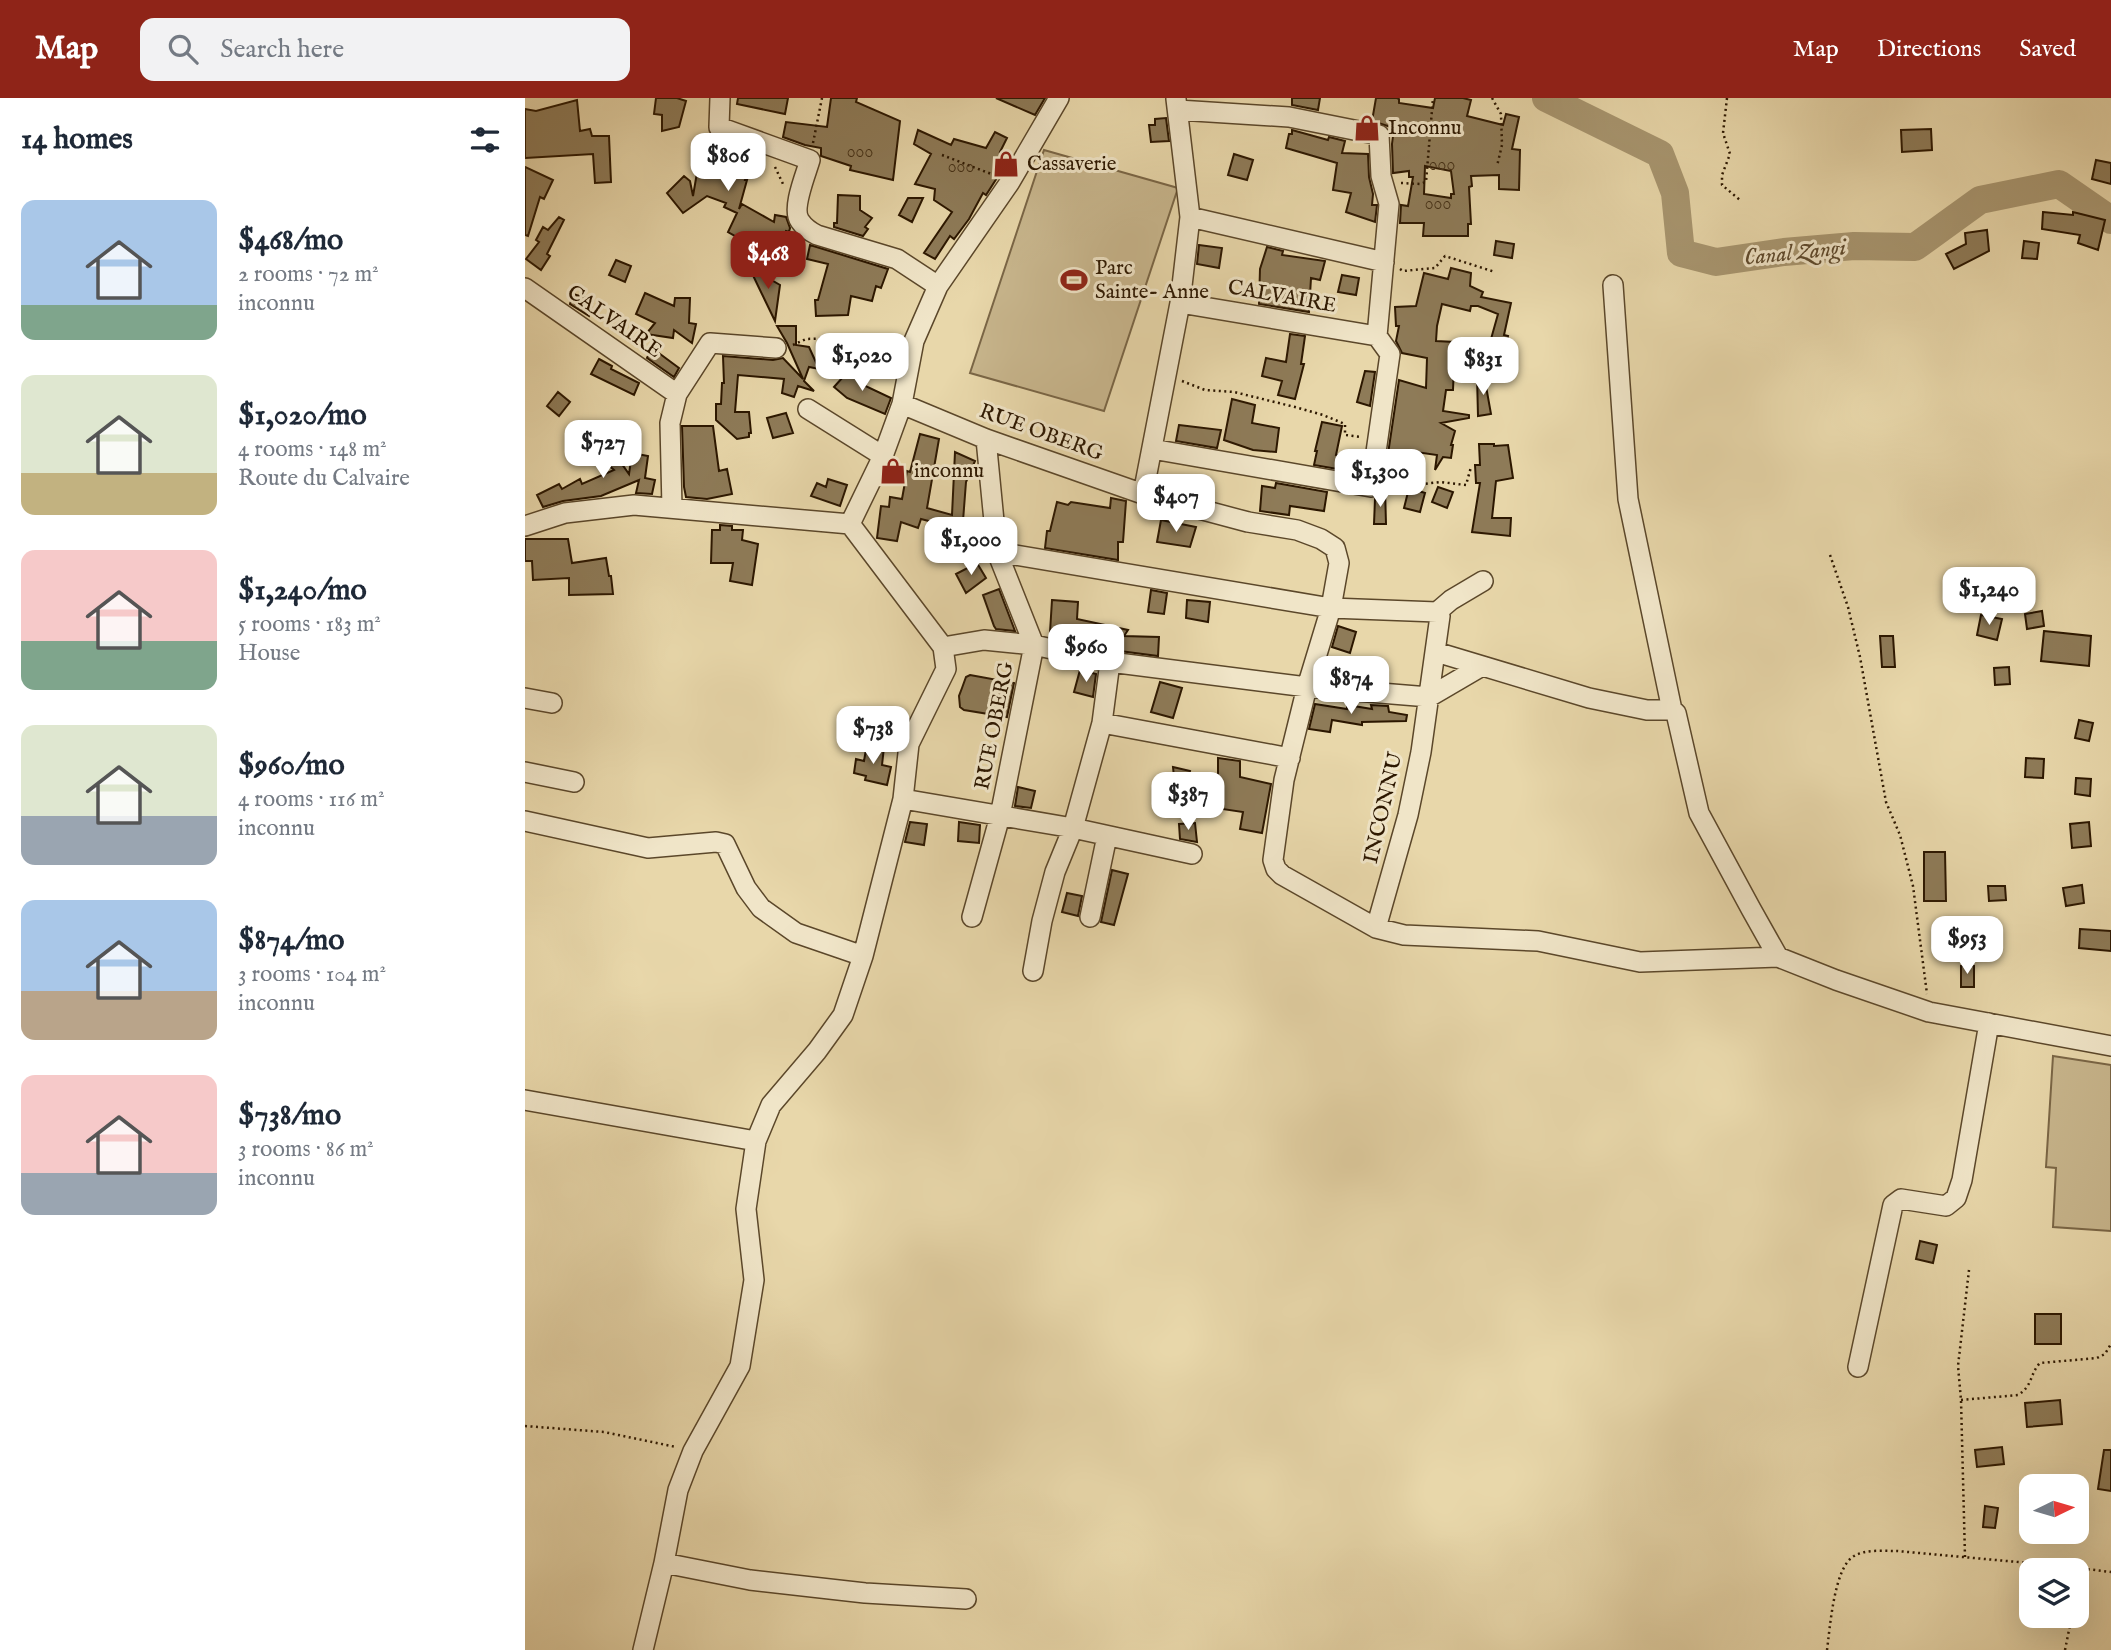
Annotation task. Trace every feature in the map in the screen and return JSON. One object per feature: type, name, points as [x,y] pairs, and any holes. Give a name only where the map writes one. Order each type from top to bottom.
[{"type":"street","points":[[720,98],[719,127],[810,160],[799,195],[796,214],[800,222],[817,235],[897,259],[938,286]]},
{"type":"street","points":[[850,524],[883,456],[902,404],[914,341],[938,286],[1010,181],[1059,98]]},
{"type":"street","points":[[1143,494],[1152,449],[1168,375],[1190,217],[1177,104],[1289,117],[1379,135],[1381,176],[1389,204],[1377,336],[1391,354],[1371,487],[1152,449]]},
{"type":"street","points":[[1190,217],[1384,262]]},
{"type":"street","points":[[1613,285],[1628,499],[1672,710],[1676,713],[1699,813],[1779,957]]},
{"type":"street","name":"CALVAIRE","points":[[525,288],[677,394]]},
{"type":"street","name":"CALVAIRE","points":[[1180,303],[1377,336]]},
{"type":"street","points":[[672,508],[670,423],[677,394],[710,343],[776,348]]},
{"type":"street","name":"RUE OBERG","points":[[902,404],[986,439],[1143,494],[1248,522],[1297,530],[1321,539],[1335,548],[1339,563],[1331,608]]},
{"type":"street","points":[[808,410],[883,456]]},
{"type":"street","name":"RUE OBERG","points":[[972,917],[1000,816],[1034,645],[997,552],[986,439]]},
{"type":"street","points":[[525,526],[565,513],[634,505],[850,524],[943,647],[946,669],[909,744],[903,799],[863,956],[843,1015],[817,1051],[771,1105],[756,1141],[746,1209],[754,1280],[740,1366],[693,1451],[678,1490],[643,1650]]},
{"type":"street","points":[[997,552],[1331,608],[1437,612],[1451,600],[1483,581]]},
{"type":"street","points":[[1331,608],[1307,687],[1290,758],[1273,860],[1282,875],[1376,928],[1404,935],[1538,941],[1640,962],[1779,957],[1929,1012],[2111,1046]]},
{"type":"street","name":"INCONNU","points":[[1376,928],[1408,815],[1436,652],[1440,616],[1437,612]]},
{"type":"street","points":[[943,647],[984,640],[1034,645]]},
{"type":"street","name":"RUE OBERG","points":[[1034,645],[1110,662],[1307,687]]},
{"type":"street","points":[[1436,652],[1589,698],[1647,710],[1672,710]]},
{"type":"street","points":[[1033,971],[1055,872],[1073,828],[1101,723],[1110,662]]},
{"type":"street","points":[[1307,687],[1429,697],[1482,666]]},
{"type":"street","points":[[525,698],[552,703]]},
{"type":"street","points":[[1101,723],[1290,758]]},
{"type":"street","points":[[525,772],[574,782]]},
{"type":"street","name":"RUE OBERG","points":[[903,799],[1000,816]]},
{"type":"street","points":[[1000,816],[1073,828],[1192,854]]},
{"type":"street","points":[[525,821],[648,848],[716,842],[725,844],[746,888],[761,908],[796,933],[863,956]]},
{"type":"street","points":[[1090,917],[1107,836]]},
{"type":"street","points":[[1858,1367],[1893,1205],[1901,1199],[1947,1206],[1957,1198],[1989,1023]]},
{"type":"street","points":[[525,1100],[756,1141]]},
{"type":"street","points":[[664,1563],[763,1581],[866,1593],[966,1599]]},
{"type":"path","points":[[810,160],[822,98]]},
{"type":"path","points":[[1385,188],[1394,183],[1426,182],[1433,98]]},
{"type":"path","points":[[1492,98],[1501,114],[1502,145],[1497,166]]},
{"type":"path","points":[[1727,98],[1723,133],[1730,154],[1722,175],[1722,185],[1740,200]]},
{"type":"path","points":[[765,145],[796,214]]},
{"type":"path","points":[[942,155],[1010,181]]},
{"type":"path","points":[[1384,262],[1403,271],[1435,268],[1445,256],[1495,272]]},
{"type":"path","points":[[776,348],[806,339],[868,337],[914,341]]},
{"type":"path","points":[[1168,375],[1205,390],[1234,393],[1322,415],[1345,425],[1345,435],[1366,438],[1377,444]]},
{"type":"path","points":[[1372,478],[1392,488],[1440,482],[1466,485],[1471,467]]},
{"type":"path","points":[[1830,555],[1848,607],[1860,657],[1886,802],[1901,835],[1913,886],[1929,1012]]},
{"type":"path","points":[[1965,1557],[1958,1366],[1969,1270]]},
{"type":"path","points":[[1961,1400],[2018,1395],[2026,1390],[2041,1363],[2097,1359],[2105,1354],[2111,1344]]},
{"type":"path","points":[[525,1426],[604,1432],[693,1451]]},
{"type":"path","points":[[1827,1650],[1841,1575],[1846,1562],[1855,1555],[1870,1551],[1897,1551],[2019,1562]]},
{"type":"path","points":[[2089,1570],[2111,1572]]},
{"type":"path","points":[[2064,1650],[2070,1628]]},
{"type":"shaded area","name":"Parc Sainte- Anne","points":[[1044,150],[1178,188],[1104,411],[970,373]]},
{"type":"shaded area","points":[[2053,1056],[2111,1065],[2111,1231],[2053,1227],[2056,1168],[2046,1167]]},
{"type":"building","points":[[656,98],[686,101],[679,127],[662,131],[662,115],[654,114]]},
{"type":"building","points":[[738,98],[788,98],[785,114],[737,104]]},
{"type":"building","points":[[831,98],[857,98],[856,102],[900,121],[893,180],[850,170],[851,166],[821,156],[821,148],[783,137],[786,122],[827,127]]},
{"type":"building","points":[[996,98],[1045,98],[1035,115]]},
{"type":"building","points":[[1292,98],[1320,98],[1318,110],[1292,105]]},
{"type":"building","points":[[1376,98],[1397,98],[1399,103],[1433,108],[1435,98],[1463,98],[1471,100],[1467,116],[1503,125],[1506,114],[1519,117],[1512,149],[1520,150],[1519,190],[1499,189],[1499,175],[1471,176],[1471,224],[1468,224],[1468,236],[1423,236],[1424,223],[1400,223],[1401,205],[1408,206],[1413,177],[1409,177],[1409,171],[1393,173],[1394,128],[1372,121]],"holes":[[[1425,166],[1451,171],[1454,194],[1451,194],[1451,198],[1424,194]]]},
{"type":"building","points":[[577,100],[580,131],[590,129],[592,136],[609,136],[611,182],[595,183],[593,154],[525,158],[525,109],[536,111]]},
{"type":"building","points":[[1166,118],[1169,141],[1151,142],[1149,125],[1155,125],[1155,119]]},
{"type":"building","points":[[1931,129],[1932,150],[1902,152],[1901,130]]},
{"type":"building","points":[[918,130],[951,145],[954,139],[986,148],[995,132],[1007,138],[1000,152],[1011,156],[986,195],[983,193],[969,219],[954,239],[950,236],[935,259],[924,253],[952,212],[934,200],[935,189],[915,184],[931,154],[914,144]]},
{"type":"building","points":[[1292,130],[1328,140],[1329,137],[1345,141],[1342,153],[1368,154],[1372,205],[1377,205],[1375,222],[1346,212],[1351,193],[1333,190],[1337,163],[1286,148]]},
{"type":"building","points":[[703,138],[728,143],[728,153],[752,159],[739,209],[742,204],[774,222],[775,215],[786,217],[790,228],[789,232],[786,231],[780,247],[747,233],[744,241],[728,232],[737,213],[724,207],[726,203],[707,196],[683,213],[667,193],[684,176],[690,181],[693,196]]},
{"type":"building","points":[[1234,154],[1253,160],[1247,180],[1228,175]]},
{"type":"building","points":[[2096,160],[2111,163],[2111,184],[2092,179]]},
{"type":"building","points":[[525,167],[553,180],[544,199],[540,197],[528,236],[525,235]]},
{"type":"building","points":[[838,195],[860,196],[860,210],[872,218],[865,227],[868,229],[863,236],[834,227],[834,223],[837,223]]},
{"type":"building","points":[[908,198],[923,198],[912,222],[899,215]]},
{"type":"building","points":[[2043,212],[2073,215],[2073,212],[2105,220],[2098,250],[2078,243],[2080,235],[2042,229]]},
{"type":"building","points":[[559,217],[564,220],[547,254],[550,256],[541,270],[526,259],[539,242],[536,240],[543,227],[548,230]]},
{"type":"building","points":[[1987,230],[1989,251],[1954,269],[1946,254],[1966,244],[1965,233]]},
{"type":"building","points":[[1496,241],[1514,244],[1512,258],[1494,255]]},
{"type":"building","points":[[2024,241],[2039,243],[2037,259],[2022,258]]},
{"type":"building","points":[[810,245],[888,269],[881,288],[876,286],[872,301],[851,296],[848,315],[816,316],[815,300],[818,300],[828,264],[807,259]]},
{"type":"building","points":[[1199,245],[1222,248],[1219,268],[1197,264]]},
{"type":"building","points":[[1267,247],[1283,251],[1282,255],[1325,261],[1320,280],[1311,278],[1309,312],[1259,304],[1260,269]]},
{"type":"building","points":[[616,260],[631,266],[625,282],[609,275]]},
{"type":"building","points":[[749,267],[780,285],[775,321],[760,290]]},
{"type":"building","points":[[1451,268],[1471,273],[1470,286],[1483,292],[1481,297],[1511,303],[1504,335],[1508,336],[1504,352],[1492,348],[1494,340],[1491,339],[1498,314],[1478,306],[1471,306],[1470,311],[1442,304],[1436,341],[1455,342],[1453,390],[1446,390],[1443,411],[1469,415],[1469,418],[1441,423],[1455,431],[1451,458],[1443,457],[1435,470],[1437,455],[1408,453],[1410,480],[1392,481],[1391,474],[1385,474],[1399,380],[1426,388],[1427,358],[1402,353],[1396,341],[1399,326],[1396,326],[1395,307],[1416,306],[1424,273],[1448,279]]},
{"type":"building","points":[[1342,275],[1359,278],[1356,295],[1338,292]]},
{"type":"building","points":[[645,293],[674,306],[675,298],[690,298],[689,323],[696,324],[692,343],[674,330],[673,338],[646,334],[655,323],[636,314]]},
{"type":"building","points":[[573,294],[593,300],[589,316],[570,304]]},
{"type":"building","points":[[777,326],[796,326],[796,345],[809,347],[819,369],[809,367],[804,381],[814,391],[798,386],[794,397],[782,393],[784,379],[738,375],[735,412],[749,412],[751,433],[749,437],[737,439],[716,420],[716,404],[721,404],[724,383],[723,356],[773,360],[783,358],[803,379]]},
{"type":"building","points":[[1290,334],[1305,336],[1301,364],[1304,364],[1295,399],[1278,395],[1282,381],[1262,376],[1266,358],[1286,362]]},
{"type":"building","points":[[869,341],[889,346],[883,365],[864,359]]},
{"type":"building","points":[[652,348],[679,368],[674,377],[647,358]]},
{"type":"building","points":[[599,359],[612,366],[611,369],[639,383],[634,395],[591,374]]},
{"type":"building","points":[[851,368],[861,376],[859,383],[891,398],[885,414],[847,398],[834,387]]},
{"type":"building","points":[[1365,371],[1375,372],[1370,406],[1357,402]]},
{"type":"building","points":[[1484,375],[1491,414],[1478,416],[1477,376]]},
{"type":"building","points":[[558,392],[570,402],[559,416],[547,406]]},
{"type":"building","points":[[1232,399],[1255,405],[1252,423],[1279,428],[1276,452],[1253,450],[1224,440]]},
{"type":"building","points":[[786,413],[793,433],[773,438],[767,418]]},
{"type":"building","points":[[1322,422],[1342,426],[1336,455],[1363,459],[1361,473],[1314,465]]},
{"type":"building","points":[[1179,425],[1221,430],[1217,448],[1176,441]]},
{"type":"building","points":[[682,426],[713,426],[719,471],[727,469],[732,494],[707,499],[686,497]]},
{"type":"building","points":[[920,434],[939,439],[927,508],[952,515],[955,452],[975,461],[966,482],[963,521],[972,520],[974,542],[950,543],[950,539],[945,537],[944,525],[921,519],[918,528],[901,522],[897,541],[877,538],[881,506],[889,507],[890,497],[902,499],[907,471],[910,472]]},
{"type":"building","points":[[1479,444],[1508,445],[1513,478],[1496,481],[1492,518],[1511,518],[1510,536],[1472,532],[1480,483],[1476,483],[1475,465],[1480,465]]},
{"type":"building","points":[[587,446],[612,450],[629,474],[632,453],[648,456],[645,478],[655,480],[652,494],[636,493],[639,480],[601,496],[563,501],[543,507],[537,495],[559,484],[562,489],[580,479],[582,484],[614,470]]},
{"type":"building","points":[[828,479],[847,485],[840,506],[811,496],[817,483],[826,487]]},
{"type":"building","points":[[1276,483],[1327,492],[1324,511],[1290,506],[1289,515],[1260,511],[1262,486],[1275,488]]},
{"type":"building","points":[[1438,487],[1453,492],[1447,508],[1432,502]]},
{"type":"building","points":[[1383,488],[1386,524],[1374,524],[1375,499]]},
{"type":"building","points":[[1409,488],[1425,493],[1420,512],[1404,508]]},
{"type":"building","points":[[1111,498],[1126,501],[1123,542],[1118,542],[1118,560],[1045,548],[1047,531],[1050,531],[1057,502],[1110,508]]},
{"type":"building","points":[[1161,520],[1196,527],[1190,547],[1157,542]]},
{"type":"building","points":[[720,525],[732,526],[732,530],[743,530],[742,540],[758,544],[752,585],[730,581],[733,563],[711,563],[712,530],[720,530]]},
{"type":"building","points":[[525,539],[568,539],[572,563],[606,558],[613,594],[569,595],[569,578],[533,580],[532,561],[525,561]]},
{"type":"building","points":[[977,563],[986,578],[966,593],[956,574]]},
{"type":"building","points":[[999,589],[1015,631],[996,629],[994,626],[983,595]]},
{"type":"building","points":[[1151,590],[1167,593],[1164,614],[1148,612]]},
{"type":"building","points":[[1052,600],[1078,602],[1077,619],[1128,630],[1124,636],[1159,637],[1158,656],[1083,643],[1085,634],[1050,632]]},
{"type":"building","points":[[1187,600],[1210,602],[1208,622],[1186,618]]},
{"type":"building","points":[[2042,611],[2044,626],[2027,629],[2025,614]]},
{"type":"building","points":[[1981,615],[2002,619],[1997,640],[1977,635]]},
{"type":"building","points":[[1338,626],[1356,632],[1350,653],[1332,647]]},
{"type":"building","points":[[2044,631],[2091,636],[2089,666],[2041,661]]},
{"type":"building","points":[[1880,636],[1893,636],[1895,667],[1882,667]]},
{"type":"building","points":[[2009,667],[2010,684],[1995,685],[1994,668]]},
{"type":"building","points":[[1080,670],[1096,674],[1093,697],[1074,692]]},
{"type":"building","points":[[970,675],[1014,683],[1007,717],[964,710],[960,707],[959,696],[966,677]]},
{"type":"building","points":[[1160,682],[1182,688],[1173,718],[1151,712]]},
{"type":"building","points":[[1315,704],[1347,709],[1347,705],[1372,709],[1371,705],[1388,706],[1389,712],[1407,715],[1406,721],[1362,722],[1362,725],[1332,720],[1330,732],[1309,729]]},
{"type":"building","points":[[2079,720],[2093,723],[2089,741],[2075,738]]},
{"type":"building","points":[[867,744],[884,747],[882,765],[891,767],[887,785],[865,780],[866,776],[854,773],[856,759],[864,761]]},
{"type":"building","points":[[1218,758],[1240,761],[1240,777],[1271,784],[1262,833],[1240,829],[1243,812],[1209,807],[1212,789],[1218,790]]},
{"type":"building","points":[[2026,758],[2044,759],[2043,778],[2025,777]]},
{"type":"building","points":[[1173,767],[1190,771],[1185,789],[1175,787]]},
{"type":"building","points":[[2076,778],[2091,779],[2090,796],[2075,794]]},
{"type":"building","points":[[1018,787],[1035,791],[1031,808],[1015,806]]},
{"type":"building","points":[[910,822],[927,824],[924,845],[905,842]]},
{"type":"building","points":[[959,822],[980,825],[979,843],[958,841]]},
{"type":"building","points":[[2089,822],[2091,846],[2072,848],[2070,824]]},
{"type":"building","points":[[1195,823],[1197,842],[1180,839],[1179,824]]},
{"type":"building","points":[[1924,852],[1945,852],[1946,901],[1924,901]]},
{"type":"building","points":[[1112,870],[1128,874],[1114,925],[1101,922]]},
{"type":"building","points":[[2082,885],[2084,903],[2066,906],[2063,888]]},
{"type":"building","points":[[1988,886],[2005,886],[2006,900],[1989,901]]},
{"type":"building","points":[[1067,893],[1082,896],[1078,916],[1062,912]]},
{"type":"building","points":[[2080,929],[2111,931],[2111,951],[2079,948]]},
{"type":"building","points":[[1961,966],[1974,966],[1974,987],[1961,987]]},
{"type":"building","points":[[1920,1241],[1937,1245],[1933,1263],[1916,1259]]},
{"type":"building","points":[[2035,1314],[2061,1314],[2061,1344],[2035,1344]]},
{"type":"building","points":[[2060,1400],[2062,1424],[2027,1427],[2025,1403]]},
{"type":"building","points":[[2002,1447],[2004,1464],[1977,1467],[1975,1450]]},
{"type":"building","points":[[2104,1450],[2111,1450],[2111,1491],[2098,1489]]},
{"type":"building","points":[[1985,1506],[1998,1508],[1995,1528],[1983,1527]]},
{"type":"waterway","name":"Canal Zangi","points":[[1546,98],[1660,154],[1675,193],[1681,253],[1716,262],[1784,252],[1854,246],[1915,247],[1980,200],[2059,184],[2111,220]]},
{"type":"place","name":"Inconnu","points":[[1367,128]]},
{"type":"place","name":"Cassaverie","points":[[1006,164]]},
{"type":"place","name":"Parc Sainte- Anne","points":[[1074,280]]},
{"type":"place","name":"inconnu","points":[[893,471]]}]
